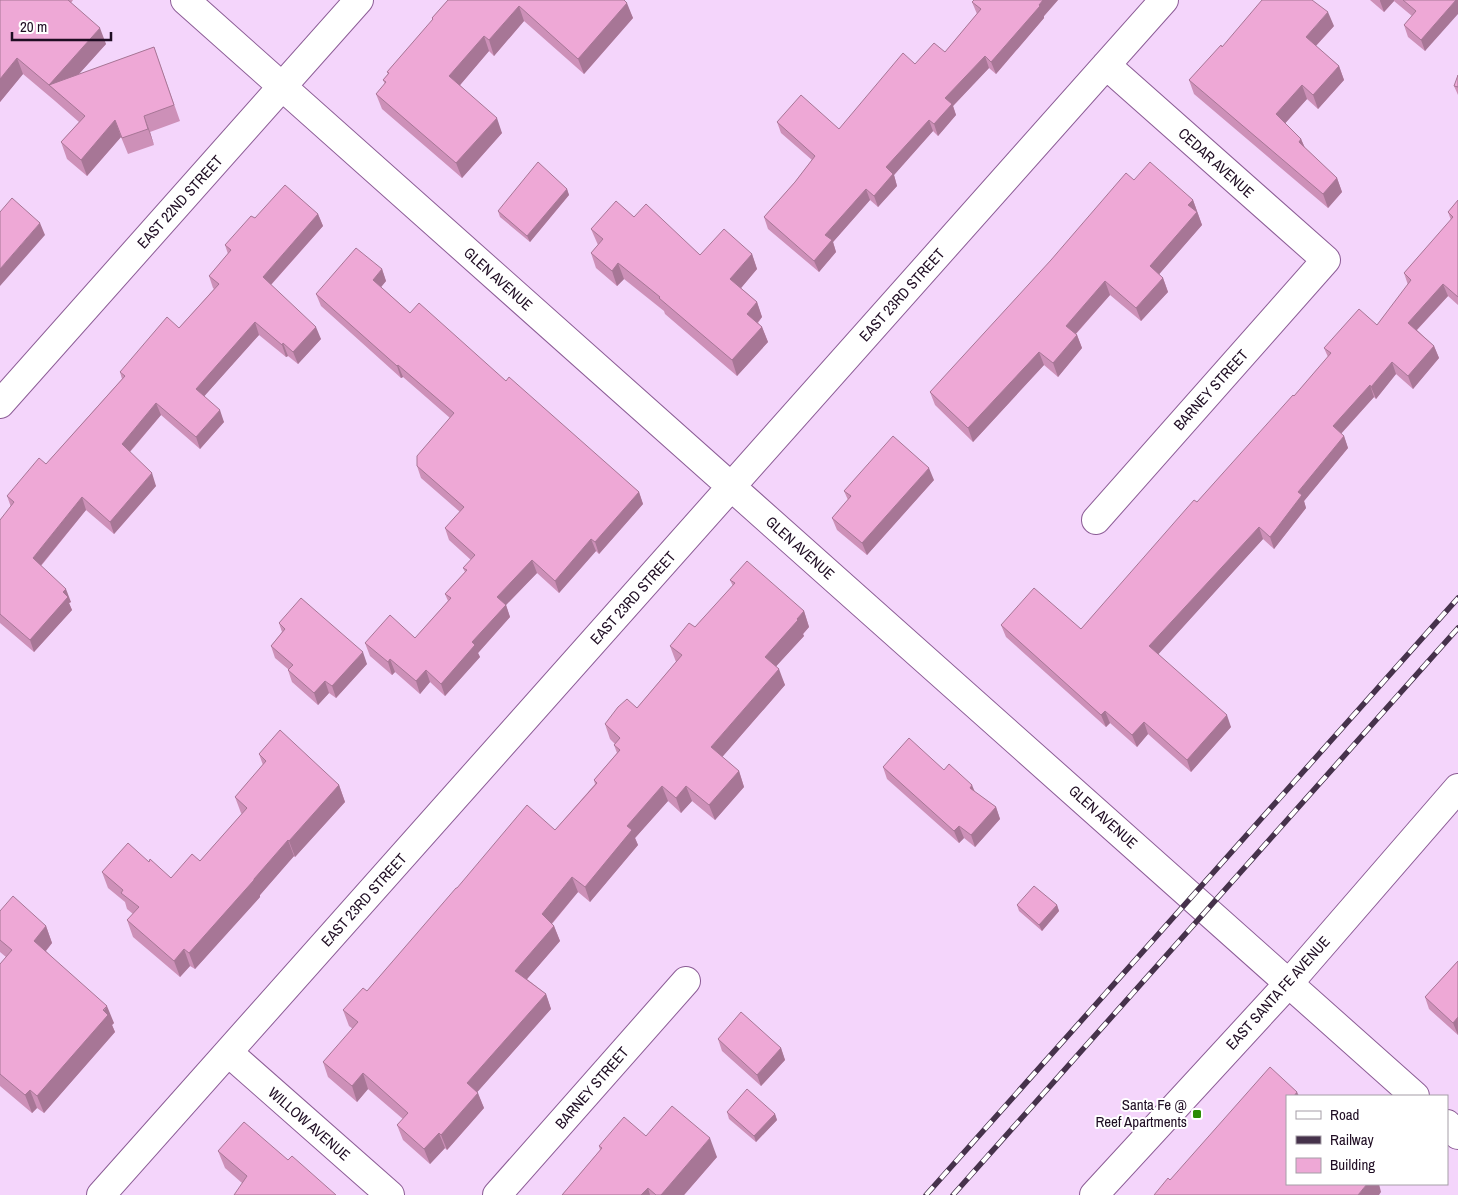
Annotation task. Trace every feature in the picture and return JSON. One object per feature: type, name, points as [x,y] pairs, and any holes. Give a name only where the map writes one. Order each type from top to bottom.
[{"type":"street","name":"GLEN AVENUE","points":[[185,0],[1414,1095]]},
{"type":"street","name":"EAST 22ND STREET","points":[[0,404],[360,0]]},
{"type":"street","name":"EAST 23RD STREET","points":[[101,1195],[1164,0]]},
{"type":"street","name":"CEDAR AVENUE","points":[[1106,65],[1326,260]]},
{"type":"street","name":"BARNEY STREET","points":[[1096,520],[1326,260]]},
{"type":"street","name":"EAST SANTA FE AVENUE","points":[[1094,1195],[1289,983],[1458,788]]},
{"type":"street","name":"BARNEY STREET","points":[[497,1195],[686,981]]},
{"type":"street","name":"WILLOW AVENUE","points":[[228,1053],[390,1195]]},
{"type":"street","points":[[1448,1125],[1458,1135]]},
{"type":"building","points":[[0,0],[68,0],[100,28],[49,85],[17,58],[0,79]]},
{"type":"building","points":[[448,0],[624,0],[627,3],[578,59],[519,6],[489,40],[484,36],[449,76],[497,118],[456,163],[376,94],[386,82],[383,80],[389,73],[387,72]]},
{"type":"building","points":[[974,0],[1043,0],[1040,6],[991,62],[985,56],[945,98],[952,104],[934,124],[929,120],[886,167],[893,174],[874,196],[866,189],[825,235],[832,240],[814,261],[764,217],[815,156],[777,122],[801,95],[839,129],[903,53],[915,64],[934,43],[945,52],[981,9],[972,2]]},
{"type":"building","points":[[1262,0],[1312,0],[1328,12],[1306,37],[1339,66],[1313,95],[1302,85],[1276,114],[1301,139],[1299,142],[1337,178],[1323,194],[1189,80],[1221,45],[1222,47]]},
{"type":"building","points":[[1403,0],[1456,0],[1421,40],[1404,25],[1416,11]]},
{"type":"building","points":[[154,47],[174,105],[144,116],[148,129],[122,138],[115,120],[81,160],[61,142],[85,116],[49,85]]},
{"type":"building","points":[[1458,75],[1458,87],[1454,86]]},
{"type":"building","points":[[538,162],[567,189],[527,236],[498,211]]},
{"type":"building","points":[[1150,162],[1193,200],[1188,205],[1197,212],[1150,266],[1163,278],[1136,308],[1105,281],[1066,326],[1077,335],[1053,363],[1039,352],[968,428],[930,392],[1051,260],[1126,173],[1134,180]]},
{"type":"building","points":[[285,185],[318,214],[263,277],[316,327],[293,352],[255,322],[196,389],[220,410],[196,437],[156,403],[122,444],[152,473],[110,522],[82,497],[33,558],[66,589],[63,592],[68,597],[30,640],[0,614],[0,520],[14,502],[7,496],[39,458],[46,464],[125,376],[120,372],[167,317],[179,328],[219,284],[209,276],[231,250],[225,245],[251,216],[255,218]]},
{"type":"building","points":[[12,198],[40,223],[0,269],[0,212]]},
{"type":"building","points":[[1458,200],[1458,297],[1443,284],[1408,323],[1434,346],[1408,376],[1392,362],[1371,387],[1370,385],[1333,426],[1344,436],[1298,492],[1302,495],[1270,537],[1259,527],[1149,646],[1227,715],[1187,760],[1144,722],[1132,735],[1105,711],[1101,715],[1001,625],[1034,588],[1081,629],[1194,500],[1197,502],[1294,396],[1331,353],[1324,348],[1359,309],[1377,325],[1411,280],[1404,273],[1453,217],[1448,212]]},
{"type":"building","points":[[616,201],[634,217],[646,204],[700,255],[724,229],[752,254],[730,279],[757,302],[747,314],[762,327],[732,360],[618,263],[612,271],[591,253],[603,239],[591,229]]},
{"type":"building","points":[[356,248],[382,269],[373,280],[410,313],[419,303],[506,381],[509,377],[639,492],[595,542],[591,539],[555,581],[532,560],[497,597],[506,605],[472,642],[475,645],[441,684],[426,670],[416,681],[390,659],[388,662],[365,643],[390,615],[415,638],[451,598],[445,594],[467,570],[463,568],[475,555],[445,528],[464,507],[417,466],[417,456],[454,413],[397,366],[316,294]]},
{"type":"building","points":[[893,436],[929,468],[862,543],[832,518],[851,496],[844,491]]},
{"type":"building","points":[[747,561],[804,611],[765,657],[779,669],[711,747],[739,771],[709,805],[686,786],[676,798],[662,786],[627,826],[632,830],[585,887],[572,877],[542,914],[554,926],[515,971],[546,994],[467,1083],[478,1093],[441,1135],[439,1133],[424,1149],[397,1125],[408,1113],[363,1073],[352,1086],[323,1062],[358,1022],[343,1010],[363,988],[367,991],[527,805],[555,830],[597,783],[594,780],[620,750],[614,745],[620,738],[605,724],[627,699],[637,708],[682,655],[670,646],[689,623],[695,627],[735,583],[730,580]]},
{"type":"building","points":[[301,598],[363,652],[332,686],[325,681],[314,693],[288,670],[293,665],[271,646],[285,629],[279,623]]},
{"type":"building","points":[[280,730],[339,785],[189,953],[184,949],[174,961],[127,920],[139,907],[121,893],[123,890],[102,872],[128,843],[171,878],[192,854],[200,861],[247,808],[235,797],[266,761],[259,754]]},
{"type":"building","points":[[909,738],[944,770],[949,764],[972,785],[970,788],[996,807],[971,835],[959,826],[954,831],[883,767]]},
{"type":"building","points":[[1034,886],[1057,905],[1039,925],[1017,905]]},
{"type":"building","points":[[13,896],[46,926],[34,941],[107,1006],[103,1010],[108,1015],[37,1096],[30,1090],[25,1095],[0,1074],[0,964],[12,950],[0,940],[0,911]]},
{"type":"building","points":[[1458,961],[1458,1017],[1453,1023],[1425,997]]},
{"type":"building","points":[[741,1012],[781,1048],[757,1075],[718,1039]]},
{"type":"building","points":[[1270,1067],[1297,1092],[1295,1095],[1286,1095],[1286,1185],[1366,1185],[1358,1195],[1154,1195],[1168,1178],[1170,1180]]},
{"type":"building","points":[[747,1089],[775,1114],[754,1136],[727,1112]]},
{"type":"building","points":[[672,1106],[710,1138],[661,1195],[656,1195],[648,1188],[641,1195],[562,1195],[602,1148],[599,1146],[624,1117],[646,1136]]},
{"type":"building","points":[[244,1122],[288,1160],[292,1156],[336,1195],[234,1195],[247,1176],[218,1151]]},
{"type":"railway","points":[[926,1195],[1458,598]]},
{"type":"railway","points":[[953,1195],[1458,628]]},
{"type":"place","name":"Santa Fe @ Reef Apartments","points":[[1197,1114]]}]
